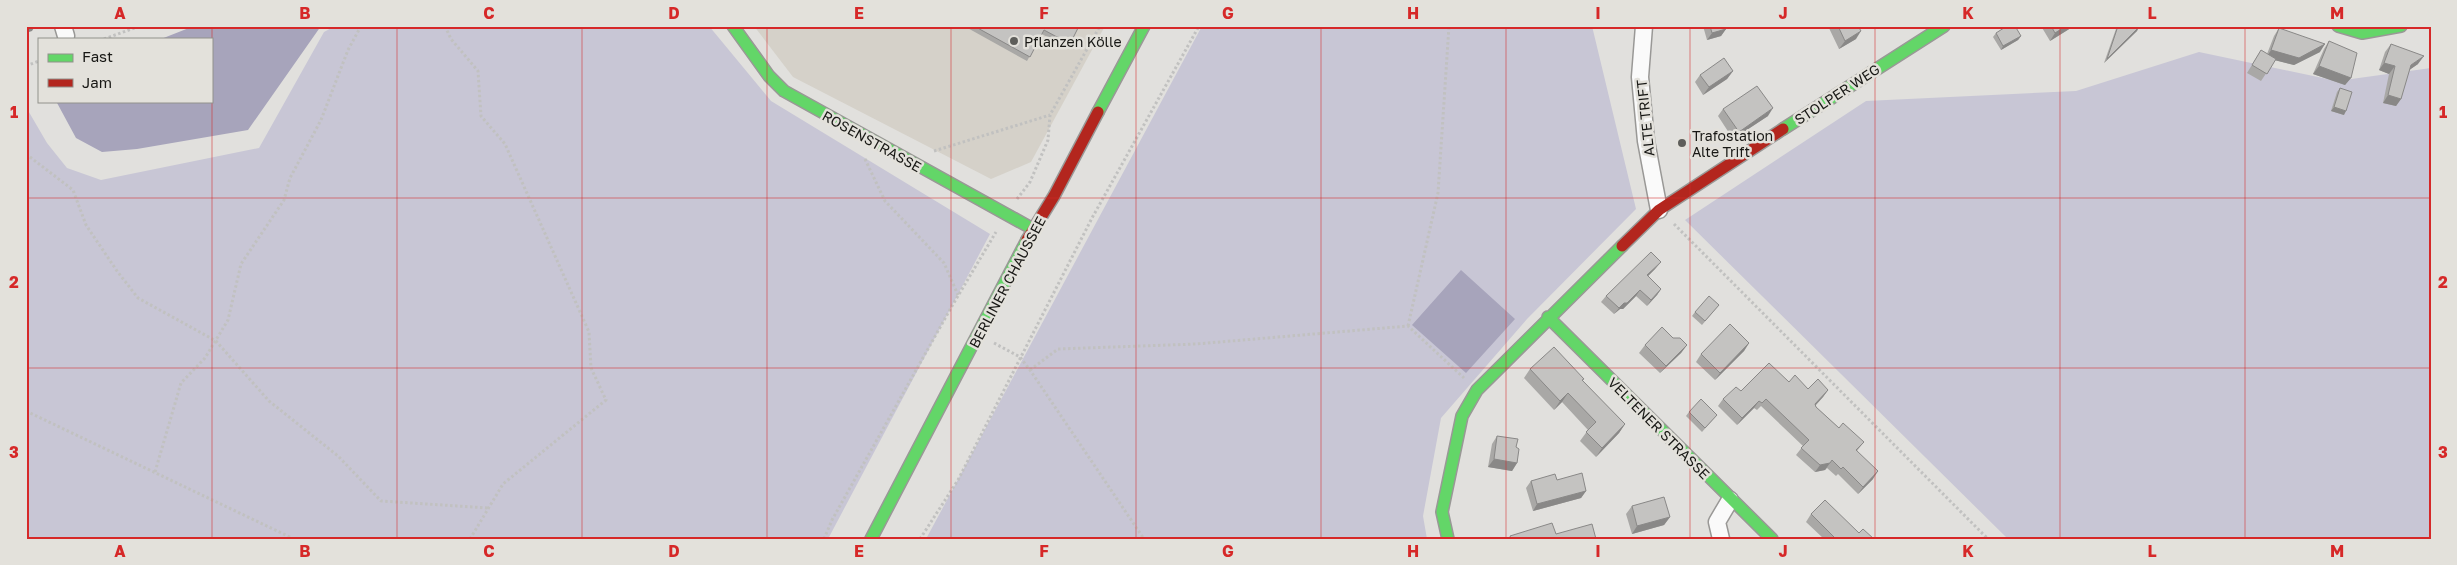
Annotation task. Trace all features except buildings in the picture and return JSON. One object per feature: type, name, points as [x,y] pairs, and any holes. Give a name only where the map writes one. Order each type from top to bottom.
[{"type":"street","name":"ROSENSTRASSE","points":[[733,26],[769,76],[784,91],[862,136],[1033,229]]},
{"type":"street","name":"BERLINER CHAUSSEE","points":[[871,539],[1033,229],[1054,196],[1144,26]]},
{"type":"street","name":"ALTE TRIFT","points":[[1644,26],[1640,77],[1646,142],[1659,210]]},
{"type":"street","name":"STOLPER WEG","points":[[1448,539],[1442,512],[1462,416],[1477,390],[1548,317],[1659,210],[1907,48],[1944,26]]},
{"type":"street","points":[[2338,26],[2362,33],[2402,26]]},
{"type":"street","name":"VELTENER STRASSE","points":[[1548,317],[1730,500],[1772,539]]},
{"type":"street","points":[[1721,539],[1717,522],[1730,500]]},
{"type":"path","points":[[107,38],[140,26]]},
{"type":"path","points":[[155,472],[181,384],[206,358],[228,320],[241,264],[284,200],[290,178],[321,120],[348,50],[361,26]]},
{"type":"path","points":[[446,26],[451,39],[478,71],[481,116],[505,144],[589,332],[591,368],[606,400],[503,484],[470,539]]},
{"type":"path","points":[[1030,182],[1048,140],[1050,115],[1100,26]]},
{"type":"path","points":[[920,539],[958,480],[1092,218],[1199,26]]},
{"type":"path","points":[[1408,326],[1438,193],[1449,26]]},
{"type":"path","points":[[26,66],[38,61]]},
{"type":"path","points":[[922,168],[932,152],[1050,115]]},
{"type":"path","points":[[862,136],[866,164],[885,201],[944,263],[958,295]]},
{"type":"path","points":[[26,154],[73,190],[86,225],[138,298],[216,341],[269,400],[338,456],[381,501],[488,508]]},
{"type":"path","points":[[1659,210],[1988,539]]},
{"type":"path","points":[[824,539],[832,520],[958,295],[1006,215]]},
{"type":"path","points":[[1030,370],[1058,349],[1196,344],[1408,326],[1477,390]]},
{"type":"path","points":[[979,335],[1020,358],[1030,370],[1144,539]]},
{"type":"path","points":[[26,411],[294,539]]},
{"type":"shaded area","points":[[194,26],[321,26],[248,130],[137,149],[102,152],[76,138],[57,102],[212,102],[212,38],[164,38]]},
{"type":"shaded area","points":[[335,26],[709,26],[771,101],[990,234],[828,539],[26,539],[26,107],[47,143],[67,168],[101,180],[259,148],[324,32]]},
{"type":"shaded area","points":[[754,26],[1105,26],[1031,162],[991,179],[793,77]]},
{"type":"shaded area","points":[[1202,26],[1592,26],[1636,209],[1527,319],[1441,418],[1423,516],[1427,539],[926,539]]},
{"type":"shaded area","points":[[2199,52],[2337,81],[2431,68],[2431,539],[2008,539],[1685,220],[1866,101],[2076,91]]},
{"type":"shaded area","points":[[1461,270],[1515,319],[1466,373],[1412,325]]},
{"type":"traffic: fast","points":[[733,26],[769,76],[784,91],[1033,229]]},
{"type":"traffic: fast","points":[[1098,112],[1144,26]]},
{"type":"traffic: fast","points":[[1783,129],[1944,26]]},
{"type":"traffic: fast","points":[[2338,26],[2362,33],[2401,26]]},
{"type":"traffic: fast","points":[[871,539],[1027,240]]},
{"type":"traffic: fast","points":[[1448,539],[1442,512],[1462,416],[1477,390],[1622,246]]},
{"type":"traffic: fast","points":[[1548,317],[1772,539]]},
{"type":"traffic: jam","points":[[1027,240],[1054,196],[1098,112]]},
{"type":"traffic: jam","points":[[1622,246],[1659,210],[1783,129]]},
{"type":"place","name":"Pflanzen Kölle","points":[[1014,41]]},
{"type":"place","name":"Trafostation Alte Trift","points":[[1682,143]]}]
